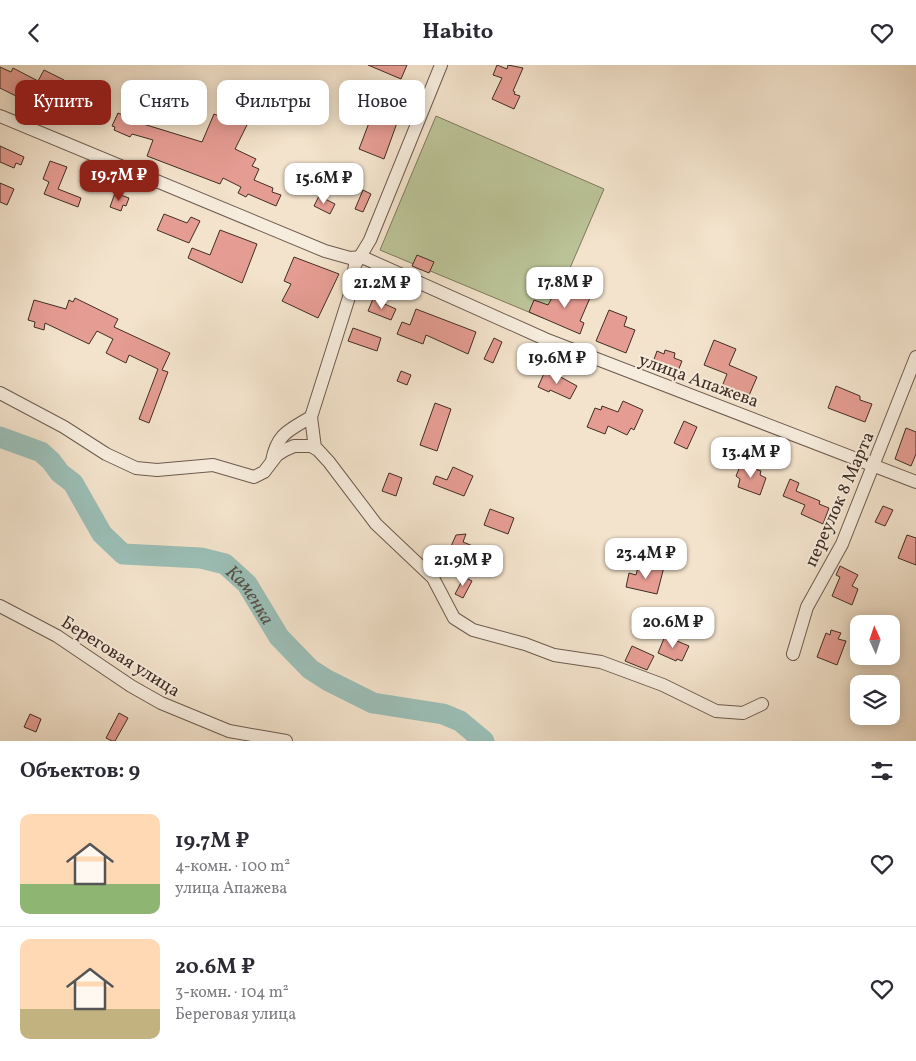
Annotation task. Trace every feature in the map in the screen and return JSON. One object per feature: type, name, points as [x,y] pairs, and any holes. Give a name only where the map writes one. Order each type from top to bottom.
[{"type":"street","points":[[316,449],[311,417],[350,294],[355,265],[362,257],[441,65]]},
{"type":"street","name":"улица Апажева","points":[[0,116],[325,251],[340,256],[362,257],[545,339],[874,464],[916,483]]},
{"type":"street","name":"переулок 8 Марта","points":[[792,654],[807,607],[842,545],[916,357]]},
{"type":"street","points":[[0,393],[64,427],[106,454],[136,468],[157,470],[213,465],[254,477],[264,472],[278,455],[294,446],[303,445],[316,449],[330,462],[376,524],[433,578],[454,617],[473,631],[525,644],[554,655],[601,662],[664,685],[716,711],[743,713],[762,704]]},
{"type":"street","points":[[272,461],[277,444],[289,428],[311,417]]},
{"type":"street","name":"Береговая улица","points":[[0,606],[72,645],[131,686],[227,736],[286,741]]},
{"type":"green space","points":[[436,116],[604,189],[558,296],[553,296],[543,318],[380,250]]},
{"type":"building","points":[[368,65],[407,65],[401,79]]},
{"type":"building","points":[[497,65],[507,69],[508,65],[523,68],[513,91],[515,92],[514,94],[520,96],[514,109],[492,99],[502,78],[493,75]]},
{"type":"building","points":[[0,67],[11,72],[13,68],[36,80],[15,80],[15,96],[0,88]]},
{"type":"building","points":[[44,70],[64,80],[39,80]]},
{"type":"building","points":[[118,113],[121,114],[121,125],[147,125],[202,142],[214,114],[217,115],[217,125],[247,125],[235,149],[256,159],[252,166],[259,169],[254,180],[273,188],[272,192],[281,195],[276,206],[248,194],[246,197],[238,193],[241,187],[223,178],[220,184],[147,156],[153,140],[132,134],[130,137],[114,130],[115,127],[112,126]]},
{"type":"building","points":[[368,125],[396,125],[384,159],[359,149]]},
{"type":"building","points":[[0,146],[24,157],[21,165],[16,163],[14,168],[0,162]]},
{"type":"building","points":[[50,161],[67,167],[58,189],[81,198],[78,207],[44,194],[49,182],[43,179]]},
{"type":"building","points":[[0,183],[14,189],[7,205],[0,202]]},
{"type":"building","points":[[363,190],[371,194],[363,212],[355,209]]},
{"type":"building","points":[[115,193],[129,198],[126,206],[123,205],[121,211],[110,207]]},
{"type":"building","points":[[319,196],[335,204],[330,214],[314,206]]},
{"type":"building","points":[[164,214],[187,223],[191,217],[200,221],[189,243],[157,230]]},
{"type":"building","points":[[220,230],[257,244],[242,283],[188,258],[192,248],[210,255]]},
{"type":"building","points":[[417,255],[434,262],[429,273],[412,266]]},
{"type":"building","points":[[294,257],[339,274],[318,318],[282,301],[291,284],[284,281]]},
{"type":"building","points":[[573,282],[593,291],[580,321],[584,323],[580,334],[529,312],[534,300],[548,305],[553,296],[565,301]]},
{"type":"building","points":[[75,298],[118,319],[114,327],[170,353],[162,370],[168,372],[149,423],[139,419],[158,369],[129,355],[126,363],[106,353],[113,339],[97,331],[89,344],[45,323],[44,330],[34,327],[35,322],[28,320],[34,300],[66,309],[69,300],[73,302]]},
{"type":"building","points":[[373,299],[396,309],[391,320],[368,311]]},
{"type":"building","points":[[416,309],[476,332],[468,354],[426,335],[423,344],[397,334],[402,322],[410,325]]},
{"type":"building","points":[[609,310],[627,317],[624,326],[635,330],[626,353],[596,341]]},
{"type":"building","points":[[353,328],[381,338],[377,351],[348,341]]},
{"type":"building","points":[[494,338],[502,342],[493,363],[484,359]]},
{"type":"building","points":[[714,340],[736,349],[729,365],[757,377],[747,400],[721,389],[727,374],[704,365]]},
{"type":"building","points":[[665,350],[675,353],[674,358],[682,361],[678,371],[653,362],[657,351],[664,354]]},
{"type":"building","points":[[546,369],[577,386],[570,399],[538,387]]},
{"type":"building","points":[[401,371],[411,375],[407,385],[397,381]]},
{"type":"building","points":[[836,386],[860,396],[860,400],[872,404],[865,422],[828,408]]},
{"type":"building","points":[[623,401],[643,410],[634,430],[631,428],[627,435],[608,426],[605,434],[587,427],[595,408],[601,410],[602,406],[618,412]]},
{"type":"building","points":[[435,403],[451,409],[437,451],[420,445]]},
{"type":"building","points":[[684,421],[697,427],[687,449],[674,443]]},
{"type":"building","points":[[906,428],[916,432],[916,454],[911,466],[895,459]]},
{"type":"building","points":[[741,464],[761,471],[760,475],[766,478],[760,495],[738,487],[740,479],[736,476]]},
{"type":"building","points":[[453,467],[473,476],[464,496],[433,484],[436,476],[447,480]]},
{"type":"building","points":[[389,473],[402,478],[396,496],[382,491]]},
{"type":"building","points":[[790,479],[799,483],[796,491],[820,501],[819,504],[829,508],[823,524],[801,514],[805,505],[783,496]]},
{"type":"building","points":[[883,506],[893,510],[885,526],[875,522]]},
{"type":"building","points":[[490,509],[514,518],[508,534],[484,525]]},
{"type":"building","points":[[466,534],[463,542],[485,551],[487,546],[497,551],[489,570],[448,553],[456,535]]},
{"type":"building","points":[[907,535],[916,538],[916,565],[898,558]]},
{"type":"building","points":[[653,565],[664,567],[657,594],[626,587],[629,573],[636,575],[638,567],[652,570]]},
{"type":"building","points":[[840,566],[858,575],[852,586],[858,589],[852,605],[832,596],[840,577],[836,575]]},
{"type":"building","points":[[464,577],[472,581],[463,598],[455,594]]},
{"type":"building","points":[[831,630],[841,633],[838,639],[846,641],[837,665],[817,657],[826,633],[830,635]]},
{"type":"building","points":[[665,636],[689,646],[682,661],[677,659],[676,661],[658,653]]},
{"type":"building","points":[[632,646],[654,656],[647,670],[625,661]]},
{"type":"building","points":[[119,713],[128,718],[115,741],[112,741],[106,738]]},
{"type":"building","points":[[30,714],[41,719],[36,732],[24,727]]},
{"type":"waterway","name":"Каменка","points":[[0,437],[41,452],[51,461],[60,473],[73,483],[102,534],[123,554],[201,558],[225,564],[247,584],[279,637],[310,669],[327,680],[373,703],[443,714],[460,721],[484,741]]}]
